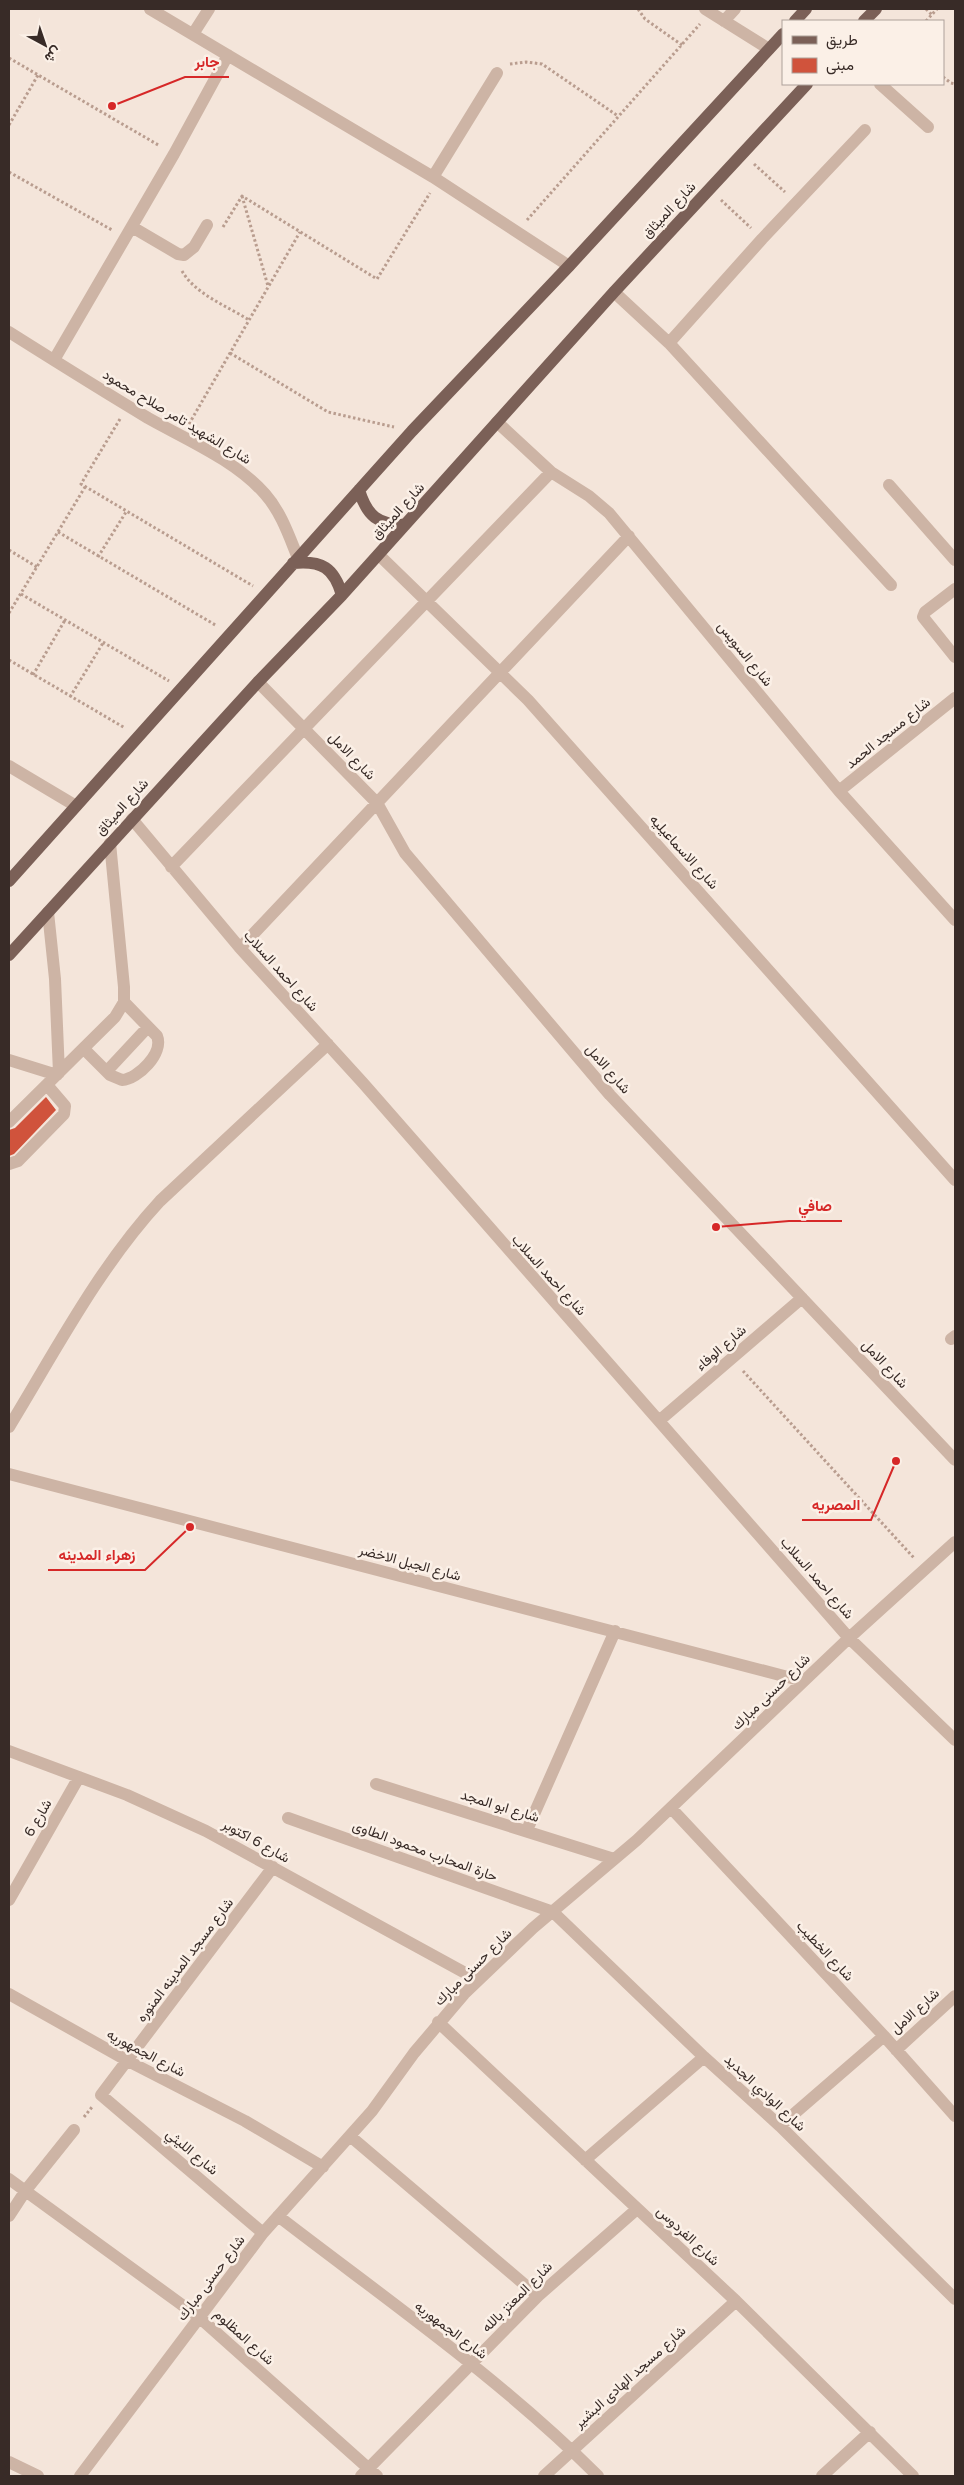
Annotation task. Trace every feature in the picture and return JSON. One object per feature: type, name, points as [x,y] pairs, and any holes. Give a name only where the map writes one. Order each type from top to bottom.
[{"type":"main road","points":[[796,20],[806,9]]},
{"type":"main road","points":[[865,20],[876,9]]},
{"type":"main road","points":[[9,881],[359,490],[782,35]]},
{"type":"main road","name":"شارع الميثاق","points":[[9,955],[258,682],[379,555],[614,292],[806,85]]},
{"type":"main road","points":[[359,490],[364,506],[374,518],[389,525],[405,525]]},
{"type":"main road","points":[[296,560],[310,561],[326,567],[337,579],[342,595]]},
{"type":"street","points":[[150,9],[435,179],[569,266]]},
{"type":"street","points":[[193,34],[209,9]]},
{"type":"street","points":[[724,21],[735,9]]},
{"type":"street","points":[[708,10],[769,49]]},
{"type":"street","points":[[54,360],[129,233],[228,55]]},
{"type":"street","points":[[435,179],[497,73]]},
{"type":"street","points":[[881,85],[928,128]]},
{"type":"street","points":[[669,343],[762,239],[865,130]]},
{"type":"street","points":[[129,233],[178,254],[190,252],[207,225]]},
{"type":"street","points":[[614,292],[669,343],[892,585]]},
{"type":"street","name":"شارع الشهيد تامر صلاح محمود","points":[[9,332],[128,406],[234,467],[266,495],[278,512],[296,560]]},
{"type":"street","name":"شارع السويس","points":[[497,422],[551,472],[589,496],[609,513],[839,791],[955,920]]},
{"type":"street","points":[[171,867],[551,472]]},
{"type":"street","points":[[889,484],[955,560]]},
{"type":"street","points":[[240,948],[629,536]]},
{"type":"street","name":"شارع الاسماعيليه","points":[[379,555],[501,671],[955,1180]]},
{"type":"street","points":[[955,589],[925,612],[922,617],[955,657]]},
{"type":"street","name":"شارع الامل","points":[[258,682],[377,802],[405,853],[610,1095],[955,1460]]},
{"type":"street","name":"شارع مسجد الحمد","points":[[839,791],[955,698]]},
{"type":"street","points":[[9,766],[76,806]]},
{"type":"street","name":"شارع احمد السلاب","points":[[132,819],[240,948],[328,1044],[660,1420],[849,1638],[955,1740]]},
{"type":"street","points":[[9,1122],[115,1017],[124,1002],[110,843]]},
{"type":"street","points":[[48,912],[55,978],[58,1074]]},
{"type":"street","points":[[84,1049],[116,1079],[122,1080],[133,1077],[138,1073],[157,1052],[159,1046],[156,1036],[124,1002]]},
{"type":"street","points":[[107,1071],[148,1027]]},
{"type":"street","points":[[9,1427],[111,1263],[136,1228],[160,1201],[328,1044]]},
{"type":"street","points":[[9,1060],[58,1074]]},
{"type":"street","points":[[9,1164],[18,1161],[64,1114],[65,1106],[47,1085]]},
{"type":"street","name":"شارع الوفاء","points":[[660,1420],[802,1298]]},
{"type":"street","name":"شارع الجبل الاخضر","points":[[9,1474],[803,1681]]},
{"type":"street","name":"شارع حسنى مبارك","points":[[80,2476],[263,2233],[372,2111],[438,2022],[478,1980],[671,1808],[803,1681],[955,1542]]},
{"type":"street","points":[[527,1830],[615,1631]]},
{"type":"street","name":"شارع 6 اكتوبر","points":[[9,1751],[167,1812],[273,1867],[478,1980]]},
{"type":"street","name":"شارع 6","points":[[9,1900],[79,1777]]},
{"type":"street","name":"شارع ابو المجد","points":[[376,1784],[527,1830],[614,1859]]},
{"type":"street","name":"شارع الخطيب","points":[[671,1808],[884,2036],[955,2116]]},
{"type":"street","name":"حارة المحارب محمود الطاوى","points":[[288,1818],[553,1912]]},
{"type":"street","name":"شارع مسجد المدينه المنوره","points":[[102,2095],[273,1867]]},
{"type":"street","name":"شارع الوادي الجديد","points":[[553,1912],[704,2057],[780,2126],[955,2299]]},
{"type":"street","name":"شارع الجمهوريه","points":[[9,1994],[128,2061],[245,2121],[323,2167]]},
{"type":"street","name":"شارع الامل","points":[[896,2050],[955,1996]]},
{"type":"street","name":"شارع الفردوس","points":[[438,2022],[736,2301],[913,2476]]},
{"type":"street","points":[[780,2126],[884,2036]]},
{"type":"street","points":[[585,2160],[704,2057]]},
{"type":"street","name":"شارع الليثي","points":[[102,2095],[263,2233]]},
{"type":"street","points":[[9,2216],[26,2190],[74,2130]]},
{"type":"street","points":[[350,2136],[538,2296]]},
{"type":"street","name":"شارع المظلوم","points":[[9,2179],[200,2318],[369,2474]]},
{"type":"street","name":"شارع المعتز بالله","points":[[369,2474],[538,2296],[637,2209]]},
{"type":"street","name":"شارع الجمهوريه","points":[[278,2216],[472,2364],[572,2450],[598,2476]]},
{"type":"street","name":"شارع مسجد الهادى البشير","points":[[544,2476],[736,2301]]},
{"type":"street","points":[[822,2476],[870,2432]]},
{"type":"street","points":[[9,2462],[38,2476]]},
{"type":"path","points":[[638,9],[645,19],[682,45]]},
{"type":"path","points":[[926,9],[932,15]]},
{"type":"path","points":[[927,20],[938,9]]},
{"type":"path","points":[[517,232],[682,45],[708,10]]},
{"type":"path","points":[[9,58],[174,154]]},
{"type":"path","points":[[497,73],[511,64],[526,62],[542,64],[618,116]]},
{"type":"path","points":[[9,125],[38,75]]},
{"type":"path","points":[[944,77],[955,84]]},
{"type":"path","points":[[743,153],[796,203]]},
{"type":"path","points":[[9,172],[129,233]]},
{"type":"path","points":[[242,196],[377,279],[435,179]]},
{"type":"path","points":[[709,189],[762,239]]},
{"type":"path","points":[[219,231],[242,196]]},
{"type":"path","points":[[242,196],[268,286]]},
{"type":"path","points":[[181,437],[300,232]]},
{"type":"path","points":[[178,254],[180,267],[192,283],[249,320]]},
{"type":"path","points":[[230,353],[328,412],[412,432]]},
{"type":"path","points":[[128,406],[81,484],[266,593]]},
{"type":"path","points":[[9,613],[85,487]]},
{"type":"path","points":[[98,557],[126,512]]},
{"type":"path","points":[[58,532],[230,634]]},
{"type":"path","points":[[9,550],[37,568]]},
{"type":"path","points":[[21,594],[181,688]]},
{"type":"path","points":[[33,674],[65,620]]},
{"type":"path","points":[[70,697],[102,643]]},
{"type":"path","points":[[9,660],[139,736]]},
{"type":"path","points":[[732,1358],[924,1570]]},
{"type":"path","points":[[74,2130],[102,2095]]},
{"type":"building","points":[[46,1097],[56,1110],[14,1154],[9,1156],[9,1130],[15,1128]]},
{"type":"place","name":"جابر","points":[[112,106]]},
{"type":"place","name":"صافي","points":[[716,1227]]},
{"type":"place","name":"المصريه","points":[[896,1461]]},
{"type":"place","name":"زهراء المدينه","points":[[190,1527]]}]
